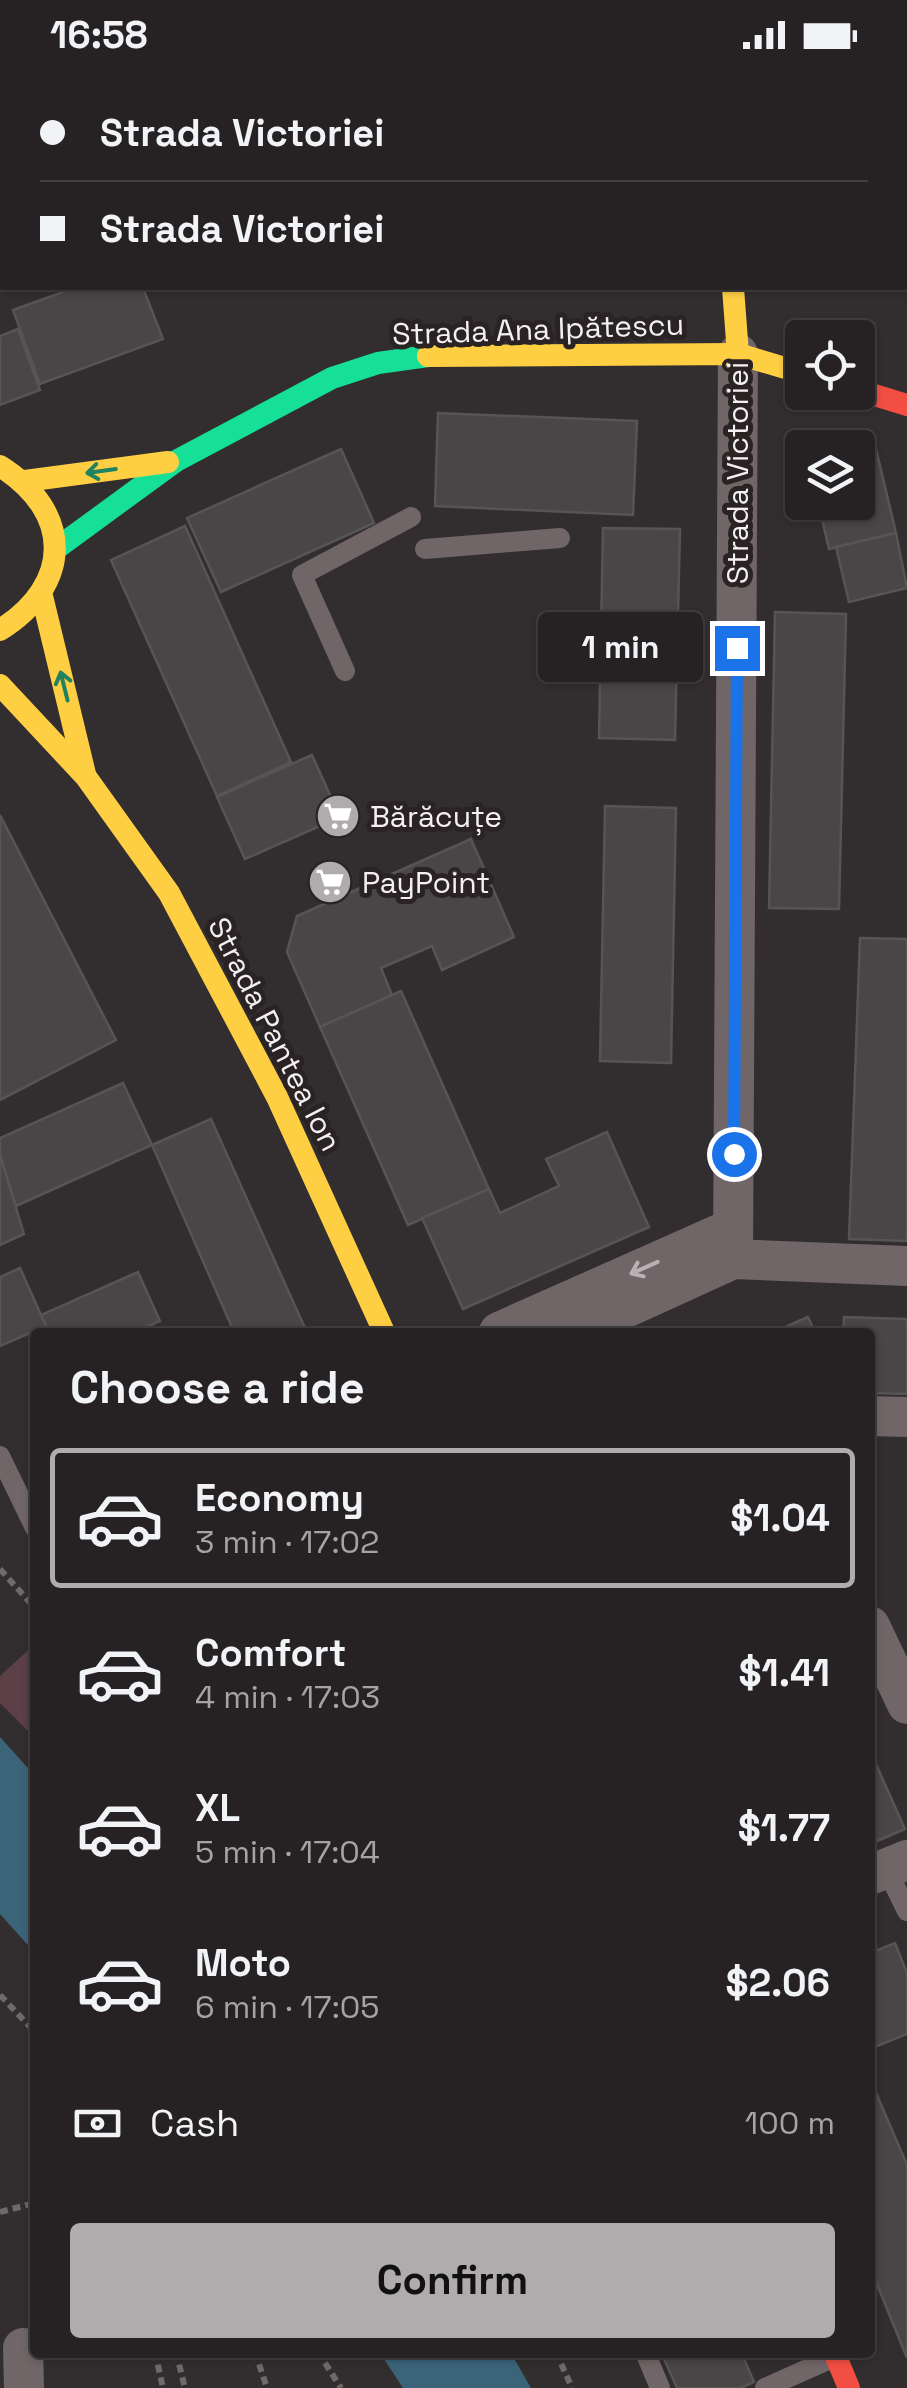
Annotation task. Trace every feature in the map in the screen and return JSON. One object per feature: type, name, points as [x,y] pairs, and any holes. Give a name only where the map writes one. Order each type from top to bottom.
[{"type":"main road","name":"Strada Victoriei","points":[[733,290],[738,354]]},
{"type":"main road","name":"Strada Ana Ipătescu","points":[[56,548],[176,461],[332,378],[378,363],[430,356],[738,354],[785,369]]},
{"type":"main road","points":[[875,395],[907,405]]},
{"type":"main road","name":"Strada Ana Ipătescu","points":[[26,481],[176,461]]},
{"type":"main road","points":[[0,466],[26,481],[48,512],[56,548],[53,573],[42,596],[26,615],[0,630]]},
{"type":"main road","name":"Strada Pantea Ion","points":[[42,596],[86,777]]},
{"type":"main road","name":"Strada Pantea Ion","points":[[0,685],[86,777],[169,893],[277,1096],[382,1328]]},
{"type":"main road","points":[[837,2358],[849,2388]]},
{"type":"street","name":"Strada Victoriei","points":[[733,1244],[738,354]]},
{"type":"street","points":[[510,1328],[733,1244],[907,1266]]},
{"type":"street","points":[[581,1328],[733,1244]]},
{"type":"street","points":[[875,1416],[907,1418]]},
{"type":"street","points":[[875,1637],[907,1704]]},
{"type":"street","points":[[12,2346],[23,2388]]},
{"type":"lane","points":[[344,671],[302,576],[411,518]]},
{"type":"lane","points":[[425,549],[560,538]]},
{"type":"lane","points":[[0,1456],[30,1518]]},
{"type":"lane","points":[[888,1868],[907,1912]]},
{"type":"lane","points":[[648,2358],[660,2388]]},
{"type":"lane","points":[[765,2388],[827,2358]]},
{"type":"path","points":[[0,1569],[30,1602]]},
{"type":"path","points":[[0,1995],[30,2027]]},
{"type":"path","points":[[0,2212],[30,2204]]},
{"type":"path","points":[[156,2358],[164,2388]]},
{"type":"path","points":[[177,2358],[184,2388]]},
{"type":"path","points":[[256,2358],[267,2388]]},
{"type":"path","points":[[322,2358],[341,2388]]},
{"type":"path","points":[[559,2358],[572,2388]]},
{"type":"shaded area","points":[[30,1649],[30,1733],[0,1703],[0,1676]]},
{"type":"water","points":[[0,1737],[30,1770],[30,1947],[0,1914]]},
{"type":"water","points":[[383,2358],[514,2358],[531,2388],[403,2388]]},
{"type":"building","points":[[68,290],[144,290],[163,339],[40,384],[13,310]]},
{"type":"building","points":[[18,329],[40,390],[0,405],[0,336]]},
{"type":"building","points":[[438,413],[637,421],[633,515],[435,506]]},
{"type":"building","points":[[875,445],[896,533],[829,549],[822,520],[875,520]]},
{"type":"building","points":[[341,449],[374,523],[221,592],[187,518]]},
{"type":"building","points":[[185,526],[291,762],[217,796],[111,560]]},
{"type":"building","points":[[603,528],[680,529],[675,740],[599,738]]},
{"type":"building","points":[[896,533],[907,588],[849,602],[836,547]]},
{"type":"building","points":[[775,612],[846,614],[839,909],[769,908]]},
{"type":"building","points":[[312,755],[340,817],[245,859],[217,797]]},
{"type":"building","points":[[605,806],[676,808],[671,1063],[600,1061]]},
{"type":"building","points":[[0,815],[116,1040],[0,1100]]},
{"type":"building","points":[[471,839],[514,937],[442,970],[432,946],[381,968],[392,995],[320,1027],[287,952],[297,916]]},
{"type":"building","points":[[860,938],[907,939],[907,1241],[849,1239]]},
{"type":"building","points":[[401,991],[489,1189],[408,1225],[320,1027]]},
{"type":"building","points":[[123,1083],[152,1145],[16,1206],[0,1154],[0,1138]]},
{"type":"building","points":[[211,1119],[305,1328],[232,1328],[152,1145]]},
{"type":"building","points":[[607,1132],[649,1227],[463,1309],[422,1218],[489,1189],[500,1213],[559,1186],[546,1159]]},
{"type":"building","points":[[0,1155],[24,1234],[0,1245]]},
{"type":"building","points":[[20,1268],[46,1326],[30,1328],[30,1333],[0,1346],[0,1277]]},
{"type":"building","points":[[138,1272],[160,1321],[144,1328],[47,1328],[41,1315]]},
{"type":"building","points":[[808,1317],[813,1328],[783,1328]]},
{"type":"building","points":[[844,1317],[907,1319],[907,1394],[875,1393],[875,1328],[843,1328]]},
{"type":"building","points":[[875,1762],[905,1829],[875,1842]]},
{"type":"building","points":[[895,1943],[907,1973],[907,2034],[875,2047],[875,1951]]},
{"type":"building","points":[[875,2090],[907,2165],[907,2358],[875,2279]]},
{"type":"building","points":[[664,2358],[744,2358],[754,2382],[741,2388],[677,2388]]},
{"type":"traffic: fast","points":[[57,548],[176,461],[332,378],[378,363],[428,356]]},
{"type":"traffic: slow","points":[[733,290],[738,354]]},
{"type":"traffic: slow","points":[[428,356],[738,354],[785,368]]},
{"type":"traffic: slow","points":[[25,481],[168,462]]},
{"type":"traffic: slow","points":[[0,466],[24,484],[41,505],[51,526],[55,548],[51,570],[41,591],[24,612],[0,630]]},
{"type":"traffic: slow","points":[[42,596],[85,774]]},
{"type":"traffic: slow","points":[[0,685],[86,777],[169,893],[277,1097],[382,1328]]},
{"type":"traffic: jam","points":[[875,395],[907,405]]},
{"type":"traffic: jam","points":[[836,2358],[849,2388]]},
{"type":"place","name":"Bărăcuțe","points":[[338,816]]},
{"type":"place","name":"PayPoint","points":[[330,882]]},
{"type":"route","points":[[734,1154],[737,648]]}]
